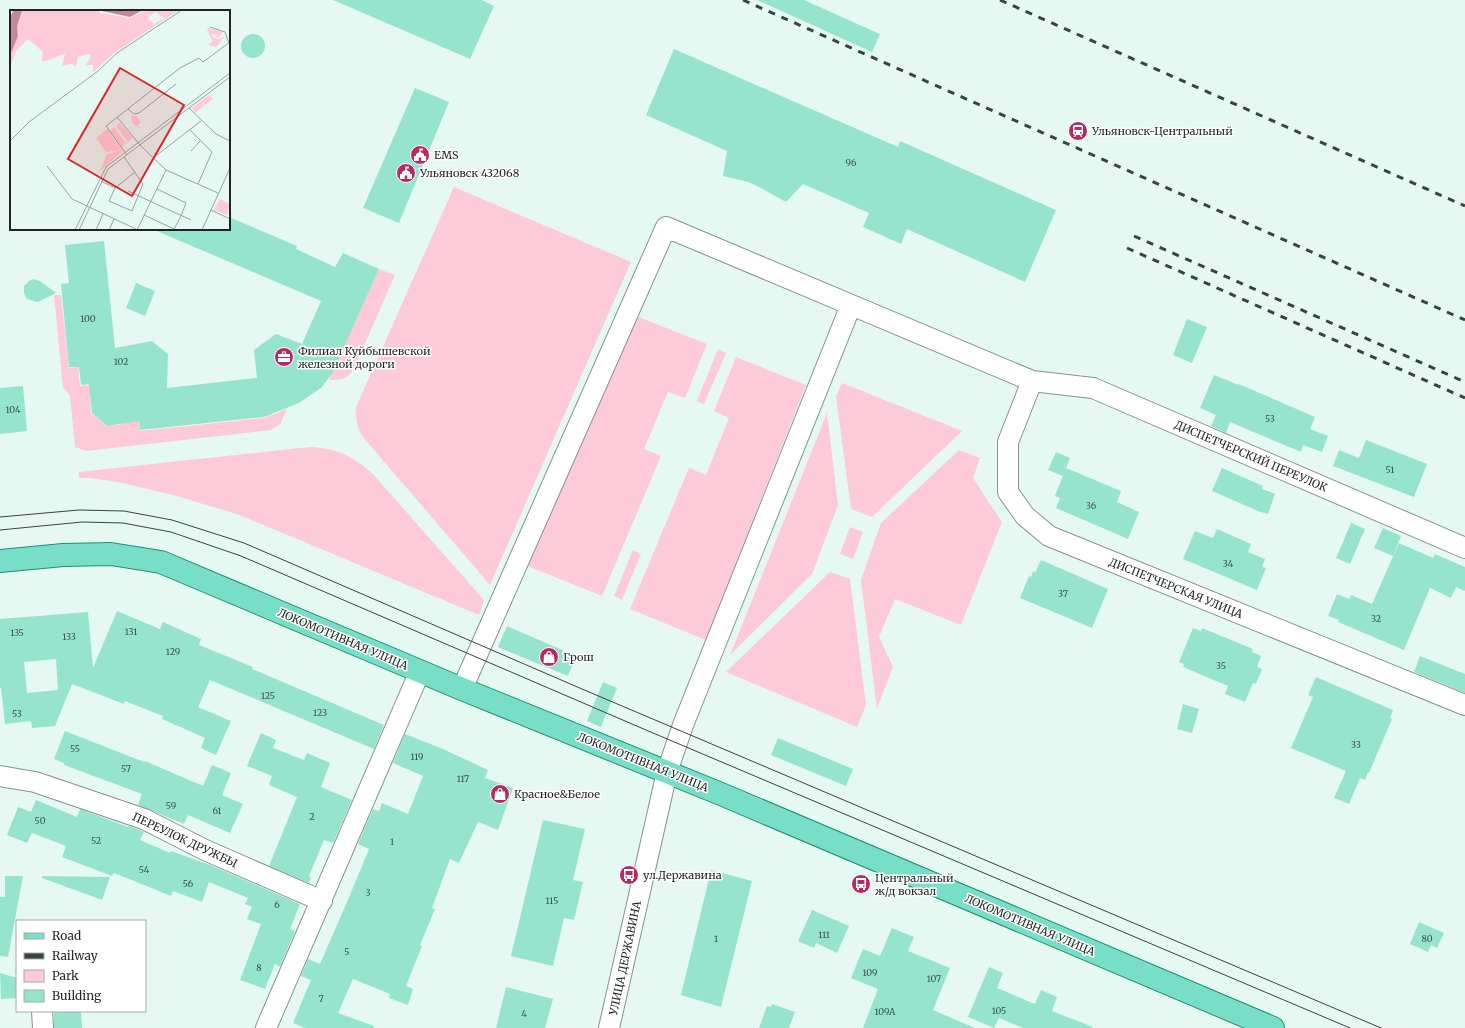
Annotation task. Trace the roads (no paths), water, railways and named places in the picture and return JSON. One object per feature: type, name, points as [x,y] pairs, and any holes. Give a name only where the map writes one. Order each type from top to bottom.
[{"type":"main road","name":"ЛОКОМОТИВНАЯ УЛИЦА","points":[[0,561],[63,555],[111,554],[161,562],[462,689],[667,772],[1273,1028]]},
{"type":"street","name":"ДИСПЕТЧЕРСКИЙ ПЕРЕУЛОК","points":[[462,689],[666,227],[1032,382],[1093,388],[1465,548]]},
{"type":"street","name":"УЛИЦА ДЕРЖАВИНА","points":[[616,1026],[667,772],[683,725],[851,305]]},
{"type":"street","name":"ДИСПЕТЧЕРСКАЯ УЛИЦА","points":[[1032,382],[1008,442],[1008,492],[1025,516],[1049,536],[1465,705]]},
{"type":"street","points":[[266,1028],[420,671]]},
{"type":"street","name":"ПЕРЕУЛОК ДРУЖБЫ","points":[[0,776],[35,782],[144,819],[205,850],[322,901]]},
{"type":"street","points":[[42,1012],[43,1028]]},
{"type":"tram line","points":[[0,517],[79,510],[124,511],[172,520],[244,543],[582,689],[1381,1028]]},
{"type":"tram line","points":[[0,530],[82,522],[123,523],[171,532],[241,556],[646,730],[1350,1028]]},
{"type":"railway","points":[[743,0],[1465,320]]},
{"type":"railway","points":[[1000,0],[1465,206]]},
{"type":"railway","points":[[1134,236],[1465,382]]},
{"type":"railway","points":[[1127,248],[1465,398]]},
{"type":"place","name":"Ульяновск-Центральный","points":[[1078,131]]},
{"type":"place","name":"EMS","points":[[420,155]]},
{"type":"place","name":"Ульяновск 432068","points":[[406,173]]},
{"type":"place","name":"Филиал Куйбышевской железной дороги","points":[[284,357]]},
{"type":"place","name":"Грош","points":[[549,657]]},
{"type":"place","name":"Красное&Белое","points":[[500,794]]},
{"type":"place","name":"ул.Державина","points":[[629,875]]},
{"type":"place","name":"Центральный ж/д вокзал","points":[[861,884]]}]
